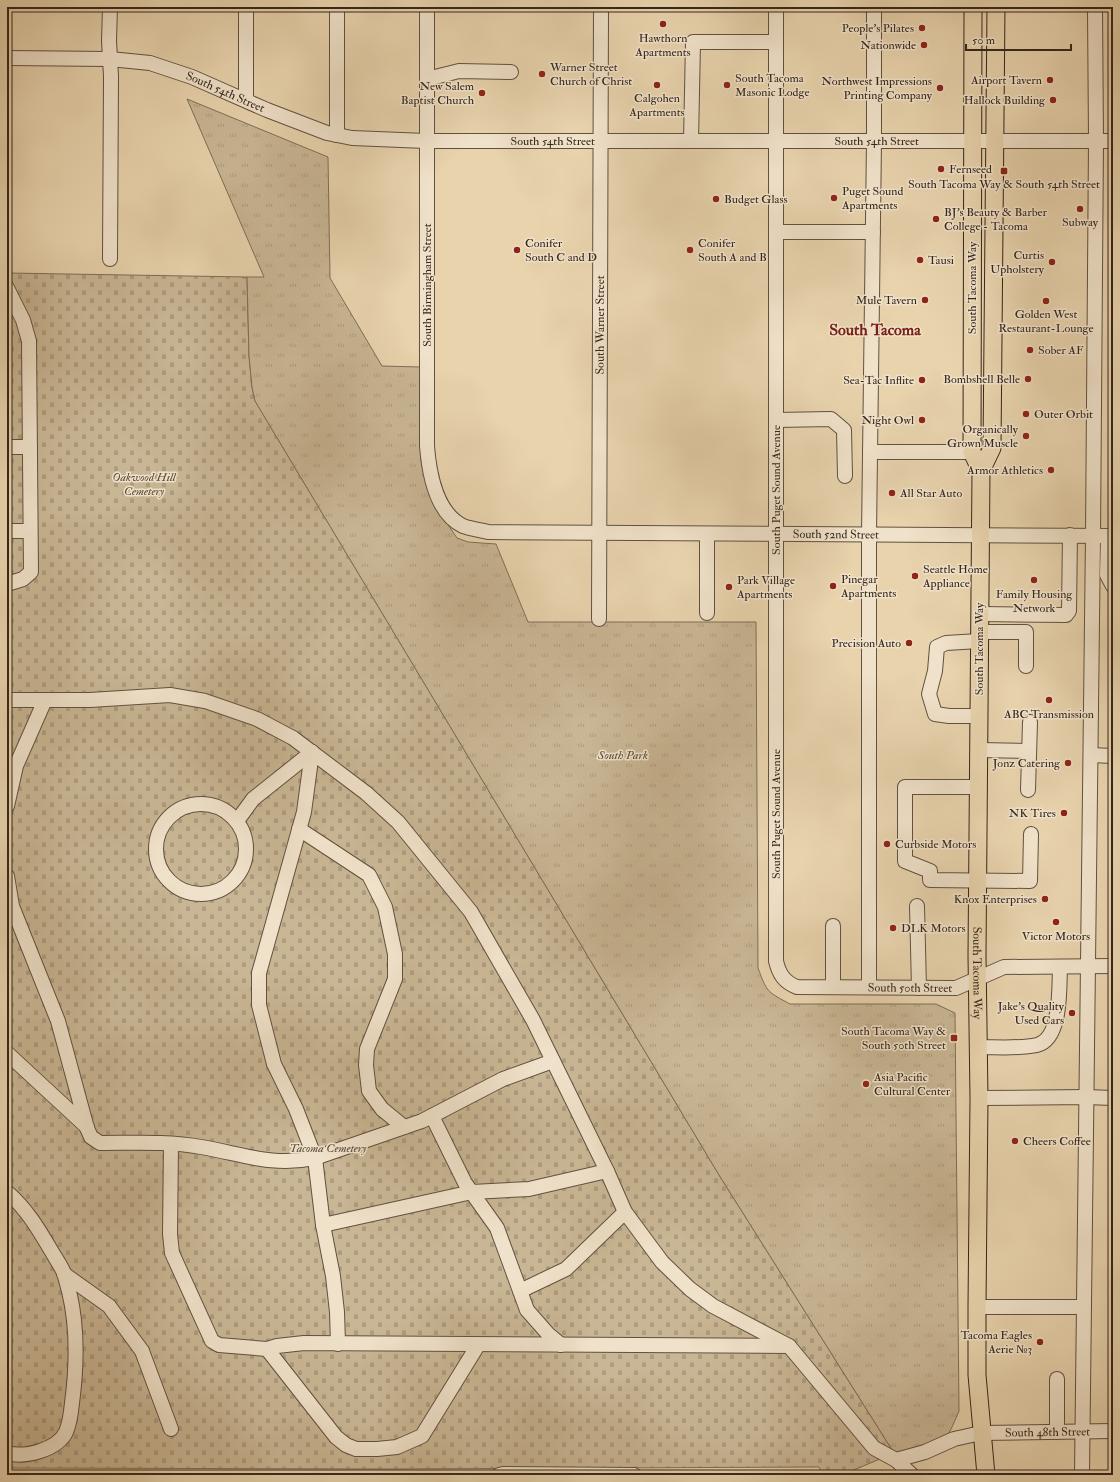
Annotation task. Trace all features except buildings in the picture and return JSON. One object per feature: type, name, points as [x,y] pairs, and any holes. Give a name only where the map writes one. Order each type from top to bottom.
[{"type":"main road","name":"South Tacoma Way","points":[[973,7],[972,452],[980,471],[978,881],[979,1098],[976,1307],[978,1375],[986,1475]]},
{"type":"main road","name":"South Tacoma Way","points":[[980,471],[992,448],[996,7]]},
{"type":"street","points":[[110,7],[110,259]]},
{"type":"street","points":[[246,7],[246,100]]},
{"type":"street","points":[[337,7],[337,135]]},
{"type":"street","name":"South Birmingham Street","points":[[427,7],[427,438],[429,469],[436,491],[452,517],[463,526],[488,532]]},
{"type":"street","name":"South Warner Street","points":[[599,619],[601,7]]},
{"type":"street","name":"South Puget Sound Avenue","points":[[776,7],[776,961],[779,973]]},
{"type":"street","points":[[869,987],[869,534],[874,141],[874,7]]},
{"type":"street","points":[[1082,1475],[1093,536],[1096,141],[1095,7]]},
{"type":"street","points":[[691,140],[693,42],[776,42]]},
{"type":"street","name":"South 54th Street","points":[[7,58],[110,59],[150,63],[192,77],[296,122],[337,135],[352,138],[426,142],[691,140],[995,142],[1113,141]]},
{"type":"street","points":[[427,79],[459,71],[511,72]]},
{"type":"street","points":[[777,232],[873,232]]},
{"type":"street","points":[[7,288],[23,320],[28,342],[31,572],[23,579],[7,584]]},
{"type":"street","points":[[776,420],[831,419],[844,430],[845,476]]},
{"type":"street","points":[[7,447],[30,448]]},
{"type":"street","points":[[870,452],[972,452]]},
{"type":"street","points":[[7,530],[30,530]]},
{"type":"street","name":"South 52nd Street","points":[[488,532],[1110,536]]},
{"type":"street","points":[[707,534],[707,613]]},
{"type":"street","points":[[980,614],[1066,615],[1069,611],[1070,535]]},
{"type":"street","points":[[1110,536],[1107,575],[1113,586]]},
{"type":"street","points":[[979,716],[949,716],[935,714],[929,694],[935,671],[937,647],[946,643],[979,637],[1026,632],[1026,666]]},
{"type":"street","points":[[7,700],[90,700],[170,695],[205,701],[257,719],[293,738],[366,793],[398,822],[471,912],[533,1020],[607,1171],[625,1212],[662,1262],[690,1289],[713,1306],[789,1346],[874,1448],[896,1460],[907,1474]]},
{"type":"street","points":[[7,806],[16,766],[45,700]]},
{"type":"street","points":[[1028,790],[1030,722]]},
{"type":"street","points":[[979,750],[1029,751]]},
{"type":"street","points":[[237,821],[253,799],[312,752]]},
{"type":"street","points":[[312,752],[304,812],[259,973],[259,1005],[274,1064],[296,1109],[316,1158],[323,1225],[333,1276],[337,1312],[338,1344]]},
{"type":"street","points":[[1091,755],[1113,756]]},
{"type":"street","points":[[979,787],[905,787],[905,861],[930,871],[930,880],[1030,881],[1031,834]]},
{"type":"street","points":[[202,803],[221,808],[237,821],[245,839],[245,859],[236,877],[215,892],[200,894],[190,893],[180,889],[172,884],[159,868],[156,858],[156,843],[160,828],[173,813],[191,804],[202,803]]},
{"type":"street","points":[[299,829],[369,875],[385,907],[395,954],[395,979],[367,1049],[366,1065],[369,1091],[382,1109],[404,1127]]},
{"type":"street","points":[[7,876],[12,906],[58,1021],[87,1128],[91,1137],[100,1143],[171,1144],[200,1147],[256,1159],[282,1162],[316,1158],[422,1121],[503,1079],[554,1061]]},
{"type":"street","points":[[917,906],[919,988]]},
{"type":"street","points":[[833,926],[833,987]]},
{"type":"street","name":"South 50th Street","points":[[779,973],[788,983],[797,987],[956,988],[1004,967],[1060,967],[1088,965],[1113,966]]},
{"type":"street","points":[[978,1047],[1021,1047],[1039,1045],[1052,1035],[1056,1025],[1060,967]]},
{"type":"street","points":[[7,1053],[87,1128]]},
{"type":"street","points":[[979,1098],[1113,1098]]},
{"type":"street","points":[[432,1116],[466,1183],[497,1228],[527,1310],[549,1336],[561,1345]]},
{"type":"street","points":[[171,1144],[170,1234],[172,1253],[212,1341],[219,1345],[267,1349],[277,1346],[304,1343],[789,1346]]},
{"type":"street","points":[[323,1225],[472,1192],[529,1189],[607,1171]]},
{"type":"street","points":[[7,1192],[18,1201],[36,1225],[64,1274],[76,1328],[75,1382],[70,1421],[66,1433],[56,1444],[28,1455],[14,1455],[7,1453]]},
{"type":"street","points":[[520,1291],[566,1269],[625,1212]]},
{"type":"street","points":[[64,1274],[109,1306],[142,1351],[171,1429]]},
{"type":"street","points":[[976,1307],[1084,1307]]},
{"type":"street","points":[[267,1349],[336,1438],[346,1445],[356,1449],[377,1449],[397,1447],[422,1436],[478,1345]]},
{"type":"street","points":[[1057,1378],[1057,1432]]},
{"type":"street","name":"South 48th Street","points":[[896,1460],[925,1452],[954,1439],[982,1434],[1113,1431]]},
{"type":"street","points":[[499,1475],[634,1475]]},
{"type":"green space","name":"South Park","points":[[187,99],[328,157],[330,278],[382,366],[420,367],[421,461],[427,487],[438,510],[457,538],[468,542],[496,544],[528,622],[756,622],[758,968],[766,987],[777,997],[790,1004],[936,1004],[955,1013],[959,1411],[946,1437],[941,1440],[921,1447],[894,1453],[719,1175],[255,401],[249,356],[247,277],[264,277]]},
{"type":"green space","name":"Tacoma Cemetery","points":[[7,273],[247,277],[249,356],[255,401],[719,1175],[894,1453],[842,1475],[823,1475],[819,1467],[387,1469],[7,1468]]},
{"type":"place","name":"Hawthorn Apartments","points":[[663,24]]},
{"type":"place","name":"People's Pilates","points":[[922,28]]},
{"type":"place","name":"Nationwide","points":[[924,45]]},
{"type":"place","name":"Warner Street Church of Christ","points":[[542,74]]},
{"type":"place","name":"Airport Tavern","points":[[1050,80]]},
{"type":"place","name":"Calgohen Apartments","points":[[657,85]]},
{"type":"place","name":"South Tacoma Masonic Lodge","points":[[727,85]]},
{"type":"place","name":"Northwest Impressions Printing Company","points":[[940,88]]},
{"type":"place","name":"New Salem Baptist Church","points":[[482,93]]},
{"type":"place","name":"Hallock Building","points":[[1053,100]]},
{"type":"place","name":"Fernseed","points":[[941,169]]},
{"type":"place","name":"South Tacoma Way & South 54th Street","points":[[1004,171]]},
{"type":"place","name":"Puget Sound Apartments","points":[[834,198]]},
{"type":"place","name":"Budget Glass","points":[[716,199]]},
{"type":"place","name":"Subway","points":[[1080,209]]},
{"type":"place","name":"BJ's Beauty & Barber College - Tacoma","points":[[936,219]]},
{"type":"place","name":"Conifer South C and D","points":[[517,250]]},
{"type":"place","name":"Conifer South A and B","points":[[690,250]]},
{"type":"place","name":"Tausi","points":[[920,260]]},
{"type":"place","name":"Curtis Upholstery","points":[[1052,262]]},
{"type":"place","name":"Mule Tavern","points":[[925,300]]},
{"type":"place","name":"Golden West Restaurant-Lounge","points":[[1046,301]]},
{"type":"place","name":"Sober AF","points":[[1030,350]]},
{"type":"place","name":"Bombshell Belle","points":[[1028,379]]},
{"type":"place","name":"Sea-Tac Inflite","points":[[922,380]]},
{"type":"place","name":"Outer Orbit","points":[[1026,414]]},
{"type":"place","name":"Night Owl","points":[[922,420]]},
{"type":"place","name":"Organically Grown Muscle","points":[[1026,436]]},
{"type":"place","name":"Armor Athletics","points":[[1051,470]]},
{"type":"place","name":"All Star Auto","points":[[892,493]]},
{"type":"place","name":"Seattle Home Appliance","points":[[915,576]]},
{"type":"place","name":"Family Housing Network","points":[[1034,580]]},
{"type":"place","name":"Pinegar Apartments","points":[[833,586]]},
{"type":"place","name":"Park Village Apartments","points":[[729,587]]},
{"type":"place","name":"Precision Auto","points":[[909,643]]},
{"type":"place","name":"ABC Transmission","points":[[1049,700]]},
{"type":"place","name":"Jonz Catering","points":[[1068,763]]},
{"type":"place","name":"NK Tires","points":[[1064,813]]},
{"type":"place","name":"Curbside Motors","points":[[887,844]]},
{"type":"place","name":"Knox Enterprises","points":[[1045,899]]},
{"type":"place","name":"Victor Motors","points":[[1056,922]]},
{"type":"place","name":"DLK Motors","points":[[893,928]]},
{"type":"place","name":"Jake's Quality Used Cars","points":[[1072,1013]]},
{"type":"place","name":"South Tacoma Way & South 50th Street","points":[[954,1038]]},
{"type":"place","name":"Asia Pacific Cultural Center","points":[[866,1084]]},
{"type":"place","name":"Cheers Coffee","points":[[1015,1141]]},
{"type":"place","name":"Tacoma Eagles Aerie №3","points":[[1040,1342]]},
{"type":"district","name":"South Tacoma","points":[[875,330]]},
{"type":"park label","name":"Oakwood Hill Cemetery","points":[[144,484]]}]
